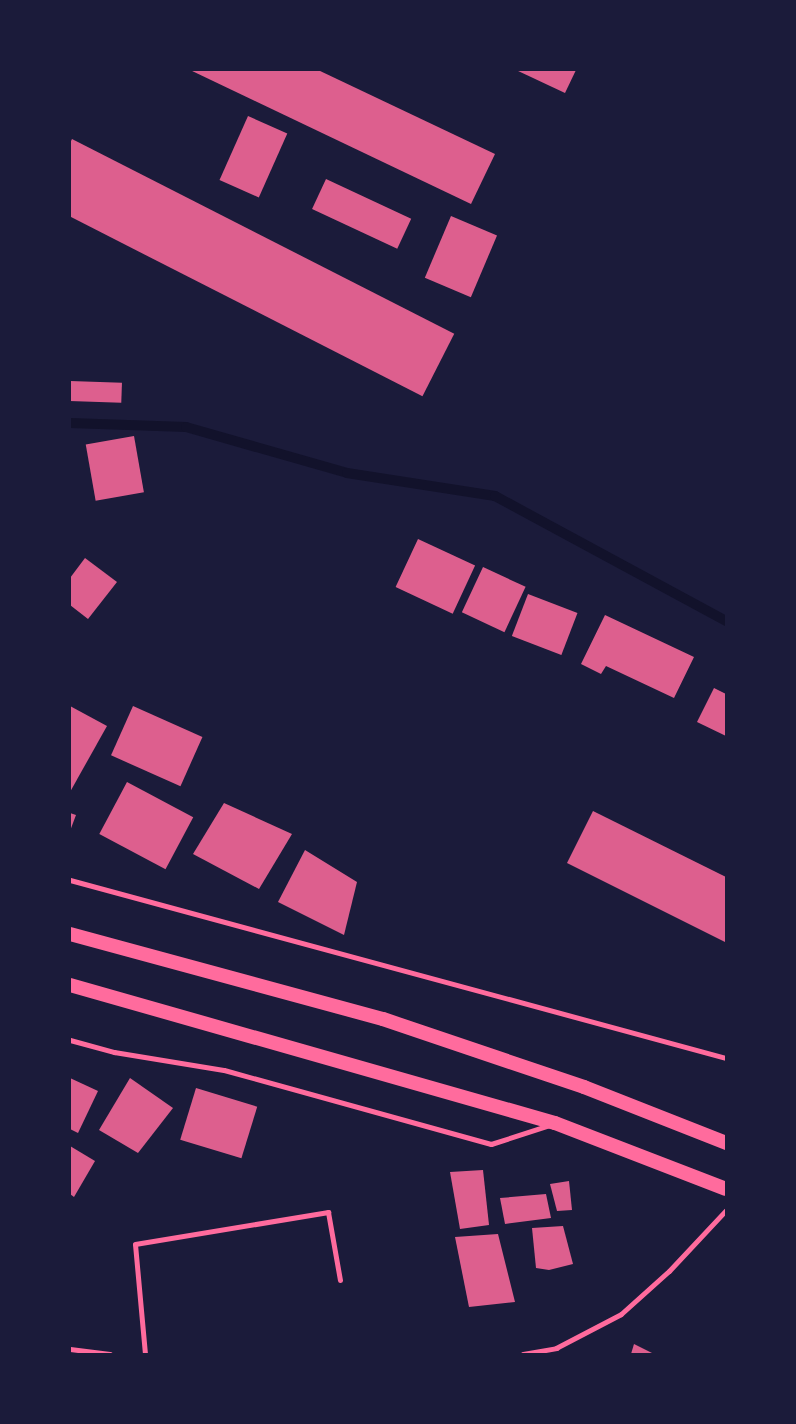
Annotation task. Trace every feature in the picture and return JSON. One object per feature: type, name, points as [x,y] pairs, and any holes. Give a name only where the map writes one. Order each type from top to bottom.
[{"type":"highway","points":[[70,934],[383,1019],[584,1087],[726,1143]]},
{"type":"highway","points":[[70,985],[555,1123],[726,1189]]},
{"type":"street","points":[[70,880],[726,1058]]},
{"type":"street","points":[[70,1040],[114,1052],[224,1070],[491,1144],[555,1123]]},
{"type":"street","points":[[523,1354],[557,1351],[621,1314],[669,1271],[726,1210]]},
{"type":"street","points":[[145,1354],[135,1244],[328,1212],[340,1280]]},
{"type":"street","points":[[70,1349],[110,1354]]},
{"type":"building","points":[[190,70],[318,70],[495,154],[471,204]]},
{"type":"building","points":[[516,70],[576,70],[565,93]]},
{"type":"building","points":[[248,116],[287,133],[259,197],[220,180]]},
{"type":"building","points":[[72,139],[454,334],[422,396],[70,217],[70,143]]},
{"type":"building","points":[[326,179],[411,219],[397,249],[312,209]]},
{"type":"building","points":[[451,216],[497,236],[471,297],[425,278]]},
{"type":"building","points":[[70,381],[122,383],[121,403],[70,401]]},
{"type":"building","points":[[134,436],[144,492],[96,501],[86,445]]},
{"type":"building","points":[[418,539],[475,566],[453,614],[396,587]]},
{"type":"building","points":[[85,558],[117,582],[88,619],[70,605],[70,578]]},
{"type":"building","points":[[483,567],[526,587],[504,632],[462,612]]},
{"type":"building","points":[[528,594],[577,613],[561,655],[512,636]]},
{"type":"building","points":[[605,615],[694,657],[674,698],[606,666],[601,674],[581,664]]},
{"type":"building","points":[[714,688],[726,694],[726,736],[697,722]]},
{"type":"building","points":[[70,706],[107,726],[70,792]]},
{"type":"building","points":[[133,706],[202,737],[180,786],[111,755]]},
{"type":"building","points":[[127,782],[193,817],[166,869],[99,834]]},
{"type":"building","points":[[224,803],[292,834],[259,889],[193,854]]},
{"type":"building","points":[[593,811],[726,877],[725,942],[567,863]]},
{"type":"building","points":[[70,813],[76,815],[70,831]]},
{"type":"building","points":[[305,850],[357,882],[344,935],[278,902]]},
{"type":"building","points":[[70,1078],[98,1091],[78,1133],[70,1129]]},
{"type":"building","points":[[130,1078],[173,1108],[138,1153],[99,1130]]},
{"type":"building","points":[[196,1088],[257,1107],[241,1158],[180,1140]]},
{"type":"building","points":[[70,1146],[95,1161],[74,1197],[70,1194]]},
{"type":"building","points":[[483,1170],[489,1225],[460,1229],[450,1172]]},
{"type":"building","points":[[569,1181],[572,1210],[557,1211],[550,1184]]},
{"type":"building","points":[[546,1194],[551,1218],[505,1224],[500,1198]]},
{"type":"building","points":[[563,1226],[573,1264],[549,1270],[536,1268],[532,1228]]},
{"type":"building","points":[[498,1234],[515,1302],[469,1307],[455,1237]]},
{"type":"building","points":[[634,1344],[654,1354],[631,1354]]},
{"type":"waterway","points":[[70,423],[186,427],[347,473],[495,496],[726,621]]}]
